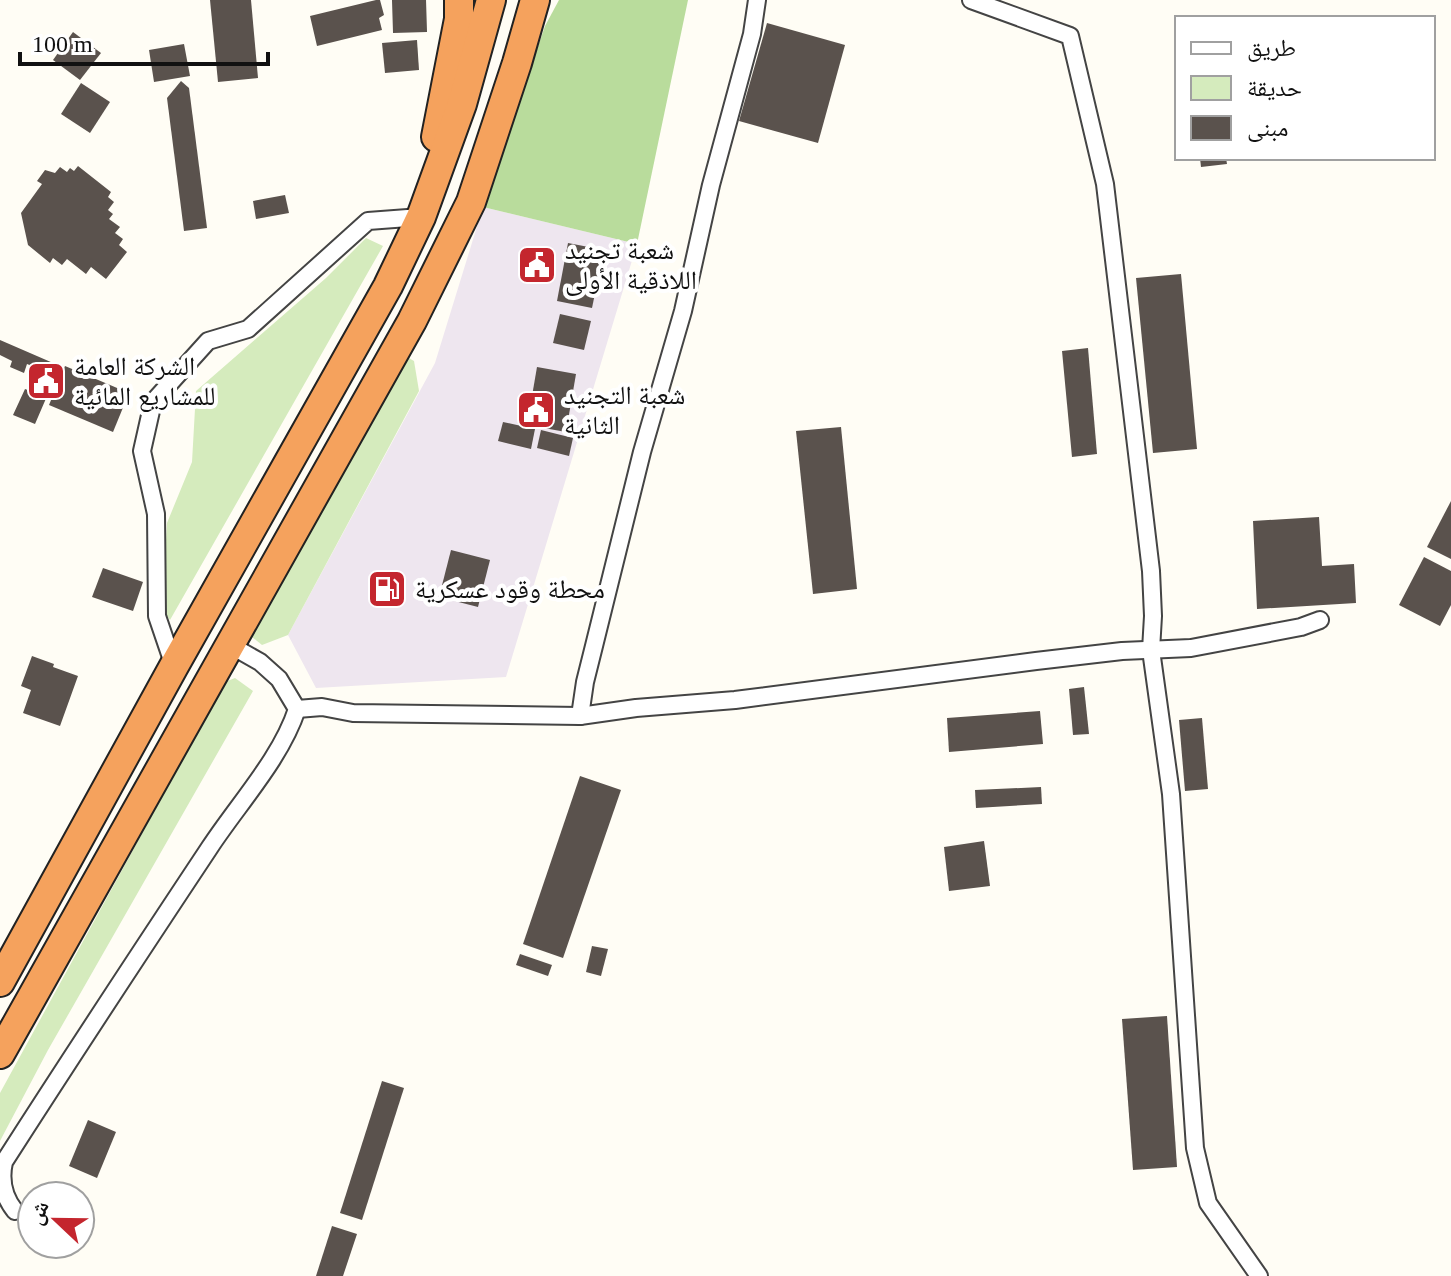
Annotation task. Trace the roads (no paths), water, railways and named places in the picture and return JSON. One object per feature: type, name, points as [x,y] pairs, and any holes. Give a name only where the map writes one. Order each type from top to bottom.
[{"type":"highway","points":[[421,217],[459,19],[459,0]]},
{"type":"highway","points":[[0,982],[388,286],[421,217],[462,104],[491,0]]},
{"type":"highway","points":[[0,1054],[412,321],[471,202],[535,0]]},
{"type":"highway","points":[[517,63],[542,0]]},
{"type":"street","points":[[580,716],[585,682],[631,495],[683,311],[708,199],[752,34],[757,0]]},
{"type":"street","points":[[971,0],[1070,36],[1105,184],[1151,571],[1151,650],[1171,794],[1195,1148],[1208,1203],[1259,1276]]},
{"type":"street","points":[[174,666],[157,616],[156,514],[142,451],[153,402],[208,341],[248,329],[368,221],[421,217]]},
{"type":"street","points":[[297,709],[322,707],[353,713],[580,716],[735,700],[1122,651],[1205,645],[1301,627],[1320,620]]},
{"type":"street","points":[[15,1211],[0,1185],[4,1162],[291,727],[297,709],[279,679],[260,662],[230,645]]},
{"type":"place","name":"شعبة تجنيد اللاذقية الأولى","points":[[537,265]]},
{"type":"place","name":"الشركة العامة للمشاريع المائية","points":[[46,381]]},
{"type":"place","name":"شعبة التجنيد الثانية","points":[[536,410]]},
{"type":"place","name":"محطة وقود عسكرية","points":[[387,589]]}]
